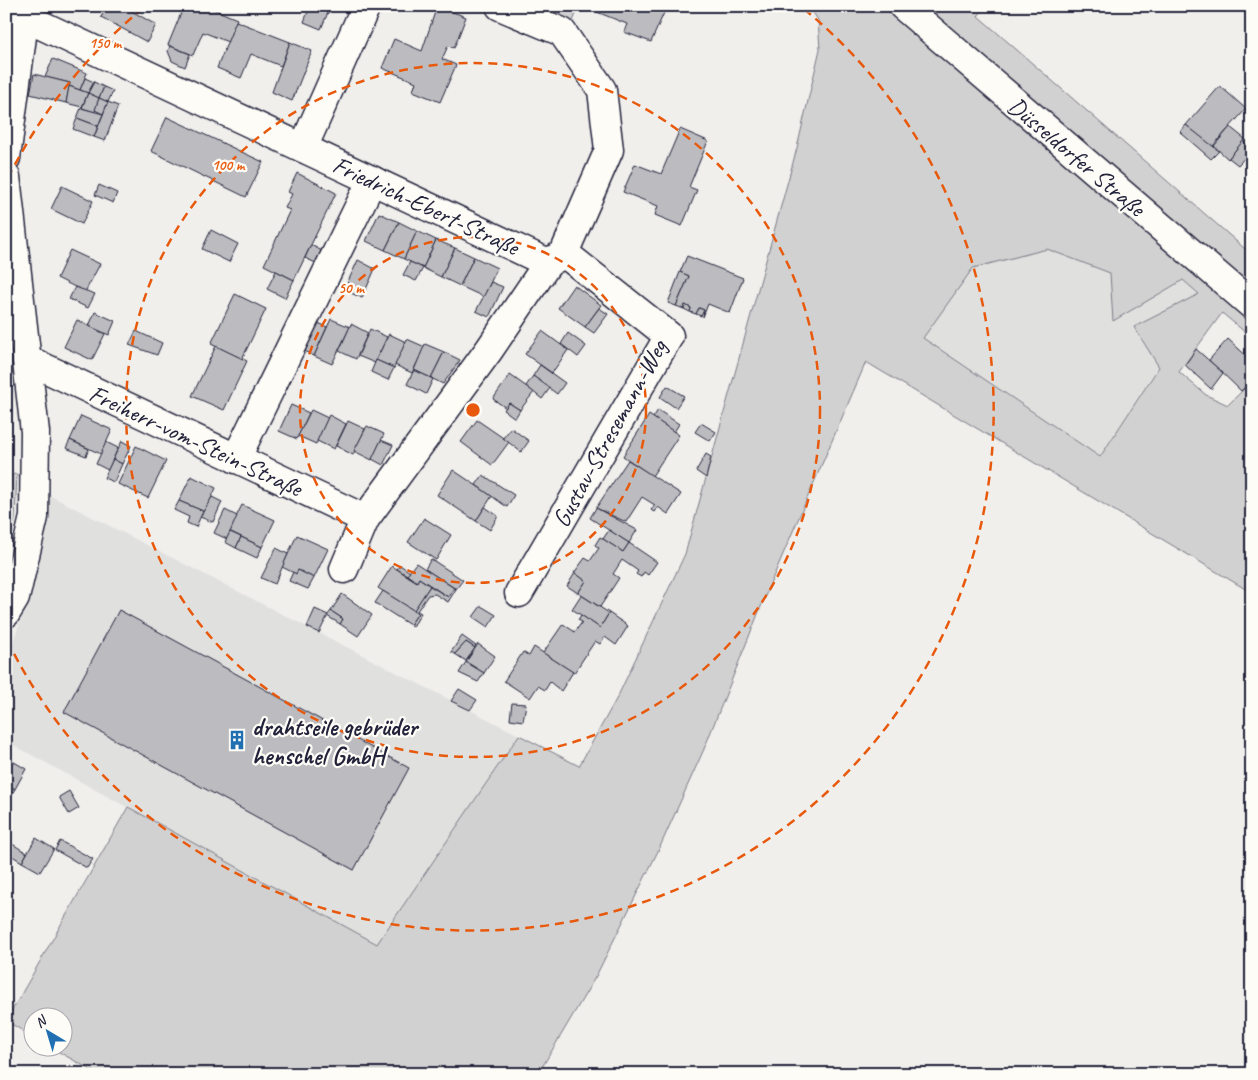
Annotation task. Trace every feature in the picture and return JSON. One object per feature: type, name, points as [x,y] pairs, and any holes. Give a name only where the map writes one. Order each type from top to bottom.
[{"type":"street","name":"Friedrich-Ebert-Straße","points":[[304,148],[366,6]]},
{"type":"street","points":[[344,569],[364,519],[556,258],[609,150],[602,90],[562,32],[500,6]]},
{"type":"street","name":"Düsseldorfer Straße","points":[[903,6],[1252,305]]},
{"type":"street","name":"Friedrich-Ebert-Straße","points":[[25,12],[372,180],[556,258]]},
{"type":"street","points":[[6,158],[25,12]]},
{"type":"street","points":[[6,177],[35,432],[34,517],[15,598],[6,613]]},
{"type":"street","points":[[236,459],[372,180]]},
{"type":"street","name":"Gustav-Stresemann-Weg","points":[[519,593],[669,336],[556,258]]},
{"type":"street","name":"Freiherr-vom-Stein-Straße","points":[[28,360],[364,519]]},
{"type":"shaded area","points":[[525,6],[579,6],[570,29]]},
{"type":"shaded area","points":[[809,6],[883,6],[1252,319],[1252,338],[1222,313],[1179,372],[1206,395],[1228,405],[1252,381],[1252,593],[866,362],[768,589],[704,749],[659,849],[596,976],[538,1074],[98,1074],[70,1058],[72,1058],[72,1008],[22,1008],[22,1030],[6,1021],[128,807],[377,944],[519,735],[579,766],[618,696],[685,554],[797,148],[820,49],[818,20]],"holes":[[[1047,249],[1110,273],[1113,321],[1183,280],[1199,294],[1134,327],[1159,367],[1100,457],[923,338],[973,268]]]},
{"type":"shaded area","points":[[920,6],[986,6],[978,16],[1252,255],[1252,287]]},
{"type":"shaded area","points":[[1048,249],[1110,273],[1113,321],[1183,280],[1199,294],[1159,366],[1100,457],[923,338],[973,267]]},
{"type":"shaded area","points":[[14,474],[17,474],[15,519],[6,561],[6,483]]},
{"type":"shaded area","points":[[47,494],[519,735],[377,944],[6,741],[6,659],[29,599],[41,544]]},
{"type":"building","points":[[107,6],[123,6],[156,25],[147,42],[101,17]]},
{"type":"building","points":[[184,6],[206,6],[237,19],[228,42],[203,32],[193,55],[168,45]]},
{"type":"building","points":[[310,6],[319,6],[329,10],[321,29],[304,22]]},
{"type":"building","points":[[437,6],[466,17],[454,48],[448,46],[442,59],[456,65],[440,102],[413,91],[416,82],[382,68],[394,39],[422,51]]},
{"type":"building","points":[[593,6],[667,6],[651,42],[624,32],[627,24],[592,10]]},
{"type":"building","points":[[236,21],[290,42],[281,66],[251,54],[241,78],[217,68]]},
{"type":"building","points":[[290,42],[312,51],[292,101],[272,92]]},
{"type":"building","points":[[170,46],[190,54],[185,67],[172,61],[168,51]]},
{"type":"building","points":[[53,59],[87,73],[80,90],[69,86],[70,83],[45,77]]},
{"type":"building","points":[[34,74],[70,83],[66,103],[30,94]]},
{"type":"building","points":[[85,78],[94,82],[88,93],[80,90]]},
{"type":"building","points":[[94,82],[104,87],[99,98],[88,93]]},
{"type":"building","points":[[69,86],[88,93],[82,107],[66,103]]},
{"type":"building","points":[[1220,86],[1246,109],[1212,147],[1186,125]]},
{"type":"building","points":[[104,87],[113,91],[108,102],[99,98]]},
{"type":"building","points":[[88,93],[99,98],[95,112],[82,108]]},
{"type":"building","points":[[99,98],[108,102],[103,114],[95,110]]},
{"type":"building","points":[[108,102],[118,106],[105,141],[94,137]]},
{"type":"building","points":[[81,108],[103,114],[98,126],[77,118]]},
{"type":"building","points":[[167,117],[263,162],[246,197],[151,151]]},
{"type":"building","points":[[77,118],[98,126],[94,137],[73,129]]},
{"type":"building","points":[[1186,125],[1219,151],[1211,159],[1180,132]]},
{"type":"building","points":[[1230,127],[1245,139],[1228,159],[1214,146]]},
{"type":"building","points":[[680,129],[708,141],[689,187],[697,190],[682,226],[655,215],[658,206],[623,192],[635,164],[661,174]]},
{"type":"building","points":[[1243,141],[1252,150],[1238,165],[1229,158]]},
{"type":"building","points":[[297,173],[336,193],[294,280],[264,265],[290,210],[285,208],[292,194],[288,192]]},
{"type":"building","points":[[99,185],[117,193],[113,203],[95,195]]},
{"type":"building","points":[[62,186],[93,201],[82,224],[51,209]]},
{"type":"building","points":[[379,213],[399,222],[385,250],[366,241]]},
{"type":"building","points":[[399,222],[417,231],[404,259],[385,250]]},
{"type":"building","points":[[211,230],[238,244],[229,262],[202,249]]},
{"type":"building","points":[[417,231],[436,240],[423,268],[404,259]]},
{"type":"building","points":[[436,240],[455,248],[441,277],[423,268]]},
{"type":"building","points":[[311,245],[324,252],[318,264],[305,258]]},
{"type":"building","points":[[455,248],[474,257],[460,286],[441,277]]},
{"type":"building","points":[[70,250],[100,264],[85,292],[57,278]]},
{"type":"building","points":[[687,256],[743,278],[730,313],[708,304],[703,317],[704,310],[699,308],[696,314],[690,312],[691,308],[685,305],[684,309],[676,306],[689,276],[680,272]]},
{"type":"building","points":[[474,257],[497,268],[484,297],[460,286]]},
{"type":"building","points":[[358,260],[375,269],[362,298],[344,290]]},
{"type":"building","points":[[410,262],[423,268],[416,281],[403,275]]},
{"type":"building","points":[[276,271],[294,280],[285,298],[267,289]]},
{"type":"building","points":[[680,272],[689,276],[676,306],[668,303]]},
{"type":"building","points":[[491,282],[503,287],[489,317],[476,311]]},
{"type":"building","points":[[574,285],[601,305],[585,327],[558,308]]},
{"type":"building","points":[[75,287],[95,294],[88,308],[69,299]]},
{"type":"building","points":[[235,294],[266,309],[242,359],[211,344]]},
{"type":"building","points":[[685,305],[691,308],[690,312],[684,309]]},
{"type":"building","points":[[599,308],[608,314],[594,333],[585,327]]},
{"type":"building","points":[[699,308],[704,310],[701,316],[696,314]]},
{"type":"building","points":[[95,312],[115,321],[109,335],[89,326]]},
{"type":"building","points":[[331,319],[350,327],[332,364],[314,356]]},
{"type":"building","points":[[77,320],[105,334],[92,360],[64,347]]},
{"type":"building","points":[[316,322],[327,327],[314,356],[303,350]]},
{"type":"building","points":[[351,324],[368,333],[356,359],[339,351]]},
{"type":"building","points":[[370,329],[387,337],[375,363],[358,356]]},
{"type":"building","points":[[136,331],[162,343],[157,355],[129,345]]},
{"type":"building","points":[[542,331],[568,350],[552,373],[525,354]]},
{"type":"building","points":[[568,333],[586,346],[578,357],[561,344]]},
{"type":"building","points":[[389,334],[406,342],[394,368],[376,360]]},
{"type":"building","points":[[407,339],[425,347],[412,373],[395,365]]},
{"type":"building","points":[[1228,339],[1252,361],[1252,380],[1241,391],[1209,360]]},
{"type":"building","points":[[425,344],[444,352],[431,378],[414,370]]},
{"type":"building","points":[[216,346],[247,361],[224,410],[192,396]]},
{"type":"building","points":[[1196,349],[1223,373],[1211,389],[1185,365]]},
{"type":"building","points":[[444,352],[460,360],[443,384],[431,378]]},
{"type":"building","points":[[376,360],[394,368],[388,380],[371,372]]},
{"type":"building","points":[[540,365],[565,383],[557,394],[533,376]]},
{"type":"building","points":[[414,370],[433,379],[426,394],[407,384]]},
{"type":"building","points":[[510,375],[534,392],[520,410],[509,403],[506,408],[493,399]]},
{"type":"building","points":[[533,376],[550,388],[542,399],[526,386]]},
{"type":"building","points":[[667,386],[684,396],[676,408],[660,397]]},
{"type":"building","points":[[509,403],[520,410],[515,418],[504,410]]},
{"type":"building","points":[[291,405],[309,413],[297,439],[279,431]]},
{"type":"building","points":[[311,410],[328,418],[316,444],[298,436]]},
{"type":"building","points":[[658,410],[679,424],[674,432],[653,418]]},
{"type":"building","points":[[329,415],[346,424],[334,449],[317,441]]},
{"type":"building","points":[[649,415],[679,435],[652,476],[623,456]]},
{"type":"building","points":[[81,416],[112,430],[101,454],[70,440]]},
{"type":"building","points":[[477,420],[509,442],[492,465],[461,442]]},
{"type":"building","points":[[348,421],[365,429],[353,455],[336,446]]},
{"type":"building","points":[[701,423],[716,432],[710,441],[695,432]]},
{"type":"building","points":[[367,426],[384,434],[372,460],[354,451]]},
{"type":"building","points":[[511,428],[529,441],[521,452],[503,438]]},
{"type":"building","points":[[70,440],[89,449],[86,456],[66,448]]},
{"type":"building","points":[[381,440],[393,445],[383,465],[372,459]]},
{"type":"building","points":[[122,441],[131,446],[122,464],[113,459]]},
{"type":"building","points":[[106,442],[118,448],[108,470],[96,464]]},
{"type":"building","points":[[136,446],[166,461],[148,498],[118,484]]},
{"type":"building","points":[[706,454],[711,457],[706,478],[696,471]]},
{"type":"building","points":[[113,459],[122,464],[114,482],[104,478]]},
{"type":"building","points":[[628,460],[681,494],[668,514],[658,507],[654,512],[651,510],[655,505],[642,497],[626,522],[596,508]]},
{"type":"building","points":[[453,470],[492,496],[476,521],[437,495]]},
{"type":"building","points":[[483,475],[514,495],[507,507],[476,485]]},
{"type":"building","points":[[191,476],[216,488],[205,512],[179,501]]},
{"type":"building","points":[[212,497],[222,502],[213,522],[200,517]]},
{"type":"building","points":[[179,501],[203,511],[196,527],[187,523],[189,517],[174,510]]},
{"type":"building","points":[[242,505],[275,520],[262,547],[229,531]]},
{"type":"building","points":[[485,507],[498,516],[490,530],[476,521]]},
{"type":"building","points":[[596,508],[637,530],[629,543],[590,518]]},
{"type":"building","points":[[225,510],[237,516],[227,539],[214,533]]},
{"type":"building","points":[[424,518],[451,535],[436,560],[408,542]]},
{"type":"building","points":[[609,530],[629,543],[623,552],[603,539]]},
{"type":"building","points":[[230,532],[241,537],[236,548],[225,542]]},
{"type":"building","points":[[297,535],[328,549],[314,578],[298,570],[296,574],[282,567]]},
{"type":"building","points":[[241,537],[262,547],[257,558],[236,548]]},
{"type":"building","points":[[600,537],[623,552],[629,543],[657,562],[648,575],[644,572],[641,577],[636,574],[638,571],[622,560],[613,574],[619,578],[600,607],[578,593],[586,581],[574,573],[585,558],[590,561],[599,548],[595,545]]},
{"type":"building","points":[[276,548],[288,554],[275,584],[261,578]]},
{"type":"building","points":[[431,559],[463,580],[456,589],[425,569]]},
{"type":"building","points":[[416,563],[454,588],[448,597],[419,578],[417,582],[407,575]]},
{"type":"building","points":[[400,565],[410,572],[407,575],[397,569]]},
{"type":"building","points":[[392,566],[417,582],[419,578],[430,586],[414,611],[378,588]]},
{"type":"building","points":[[298,570],[314,578],[308,589],[289,581],[293,572],[296,574]]},
{"type":"building","points":[[575,573],[586,581],[578,593],[567,586]]},
{"type":"building","points":[[430,586],[448,597],[454,588],[456,589],[448,602],[435,594],[428,595],[417,611],[421,613],[413,627],[410,625],[418,613],[414,610]]},
{"type":"building","points":[[383,591],[418,613],[410,625],[375,603]]},
{"type":"building","points":[[342,594],[372,615],[358,636],[340,624],[343,619],[331,611]]},
{"type":"building","points":[[581,595],[609,613],[600,628],[572,609]]},
{"type":"building","points":[[481,606],[496,615],[488,627],[473,617]]},
{"type":"building","points":[[315,609],[328,615],[319,633],[307,627]]},
{"type":"building","name":"drahtseile gebrüder henschel GmbH","points":[[119,610],[409,768],[354,870],[64,712]]},
{"type":"building","points":[[331,611],[343,619],[340,624],[327,616]]},
{"type":"building","points":[[609,613],[628,626],[616,645],[605,637],[600,644],[595,641],[574,673],[543,653],[563,624],[575,632],[582,622],[578,620],[581,615],[600,628]]},
{"type":"building","points":[[462,636],[476,646],[475,648],[466,642],[455,654],[451,652]]},
{"type":"building","points":[[466,642],[475,648],[466,661],[455,654]]},
{"type":"building","points":[[478,644],[495,656],[484,673],[466,662]]},
{"type":"building","points":[[534,647],[573,672],[561,691],[550,682],[545,690],[538,686],[530,698],[504,681],[523,652],[529,656]]},
{"type":"building","points":[[466,662],[484,673],[478,682],[459,673]]},
{"type":"building","points":[[459,689],[477,700],[470,710],[451,701]]},
{"type":"building","points":[[512,703],[526,704],[523,721],[510,719]]},
{"type":"building","points":[[6,757],[26,769],[15,789],[6,784]]},
{"type":"building","points":[[6,784],[15,789],[6,803]]},
{"type":"building","points":[[69,791],[79,808],[69,814],[59,797]]},
{"type":"building","points":[[36,838],[54,849],[40,872],[22,862]]},
{"type":"building","points":[[60,841],[93,859],[87,868],[55,850]]},
{"type":"building","points":[[9,842],[27,853],[22,862],[6,852]]},
{"type":"place","name":"drahtseile gebrüder henschel GmbH","points":[[237,740]]}]
